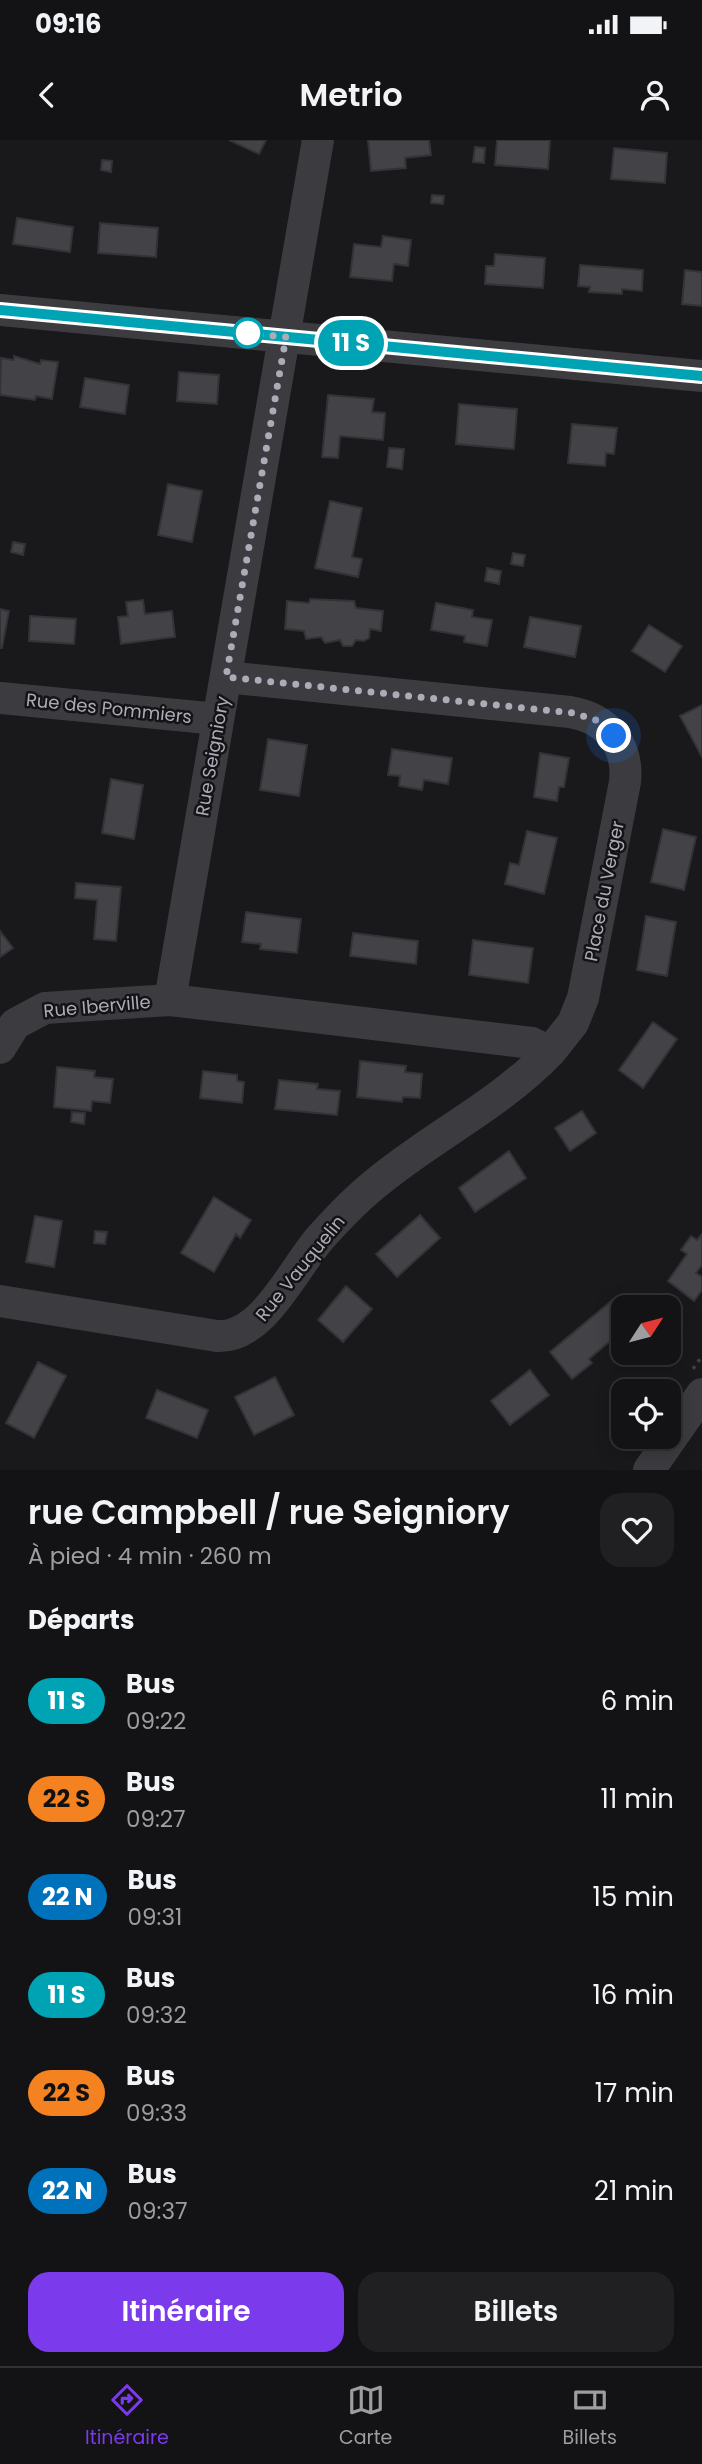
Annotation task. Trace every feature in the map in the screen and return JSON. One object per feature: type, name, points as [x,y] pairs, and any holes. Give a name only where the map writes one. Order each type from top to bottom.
[{"type":"street","name":"Rue Seigniory","points":[[170,1000],[318,140]]},
{"type":"street","points":[[0,310],[702,376]]},
{"type":"street","name":"Place du Verger","points":[[226,677],[573,713],[596,720],[609,730],[622,750],[625,782],[583,998],[573,1023],[550,1052]]},
{"type":"street","name":"Rue des Pommiers","points":[[0,698],[218,719]]},
{"type":"street","points":[[170,1000],[532,1043],[550,1052]]},
{"type":"street","name":"Rue Iberville","points":[[0,1048],[15,1024],[45,1008],[170,1000]]},
{"type":"street","name":"Rue Vauquelin","points":[[0,1301],[217,1336],[243,1332],[258,1320],[318,1240],[346,1210],[395,1169],[500,1096],[550,1052]]},
{"type":"street","points":[[649,1470],[702,1394]]},
{"type":"building","points":[[229,140],[266,140],[259,154]]},
{"type":"building","points":[[368,140],[429,140],[431,155],[405,158],[406,168],[371,171]]},
{"type":"building","points":[[497,140],[550,140],[548,169],[495,165]]},
{"type":"building","points":[[475,147],[485,148],[484,163],[473,162]]},
{"type":"building","points":[[614,148],[667,153],[665,183],[611,179]]},
{"type":"building","points":[[102,160],[112,161],[111,172],[101,170]]},
{"type":"building","points":[[432,195],[444,196],[443,204],[431,203]]},
{"type":"building","points":[[17,218],[73,227],[70,252],[13,244]]},
{"type":"building","points":[[100,223],[158,228],[156,257],[98,253]]},
{"type":"building","points":[[383,236],[411,240],[408,266],[394,264],[392,281],[350,277],[354,244],[381,247]]},
{"type":"building","points":[[495,254],[545,258],[543,288],[485,284],[486,266],[494,266]]},
{"type":"building","points":[[580,265],[643,270],[642,291],[622,289],[622,294],[589,292],[590,287],[578,286]]},
{"type":"building","points":[[685,270],[702,272],[702,306],[682,304]]},
{"type":"building","points":[[14,356],[40,364],[41,360],[58,362],[52,399],[36,396],[35,400],[0,395],[1,358],[14,360]]},
{"type":"building","points":[[179,372],[219,375],[217,404],[177,401]]},
{"type":"building","points":[[85,378],[129,385],[125,414],[80,407]]},
{"type":"building","points":[[328,395],[374,399],[372,412],[385,413],[383,440],[340,436],[338,458],[322,457]]},
{"type":"building","points":[[459,404],[517,409],[514,449],[456,444]]},
{"type":"building","points":[[572,424],[617,428],[614,454],[606,453],[605,466],[568,463]]},
{"type":"building","points":[[389,448],[404,449],[402,469],[387,467]]},
{"type":"building","points":[[168,484],[202,491],[192,542],[158,535]]},
{"type":"building","points":[[330,501],[362,508],[352,557],[362,559],[358,577],[315,568]]},
{"type":"building","points":[[13,542],[25,544],[23,555],[11,552]]},
{"type":"building","points":[[513,553],[525,555],[523,566],[511,564]]},
{"type":"building","points":[[487,568],[501,571],[499,584],[485,581]]},
{"type":"building","points":[[310,599],[354,601],[356,608],[383,611],[381,631],[370,629],[369,638],[364,641],[356,640],[352,646],[343,646],[340,640],[325,643],[321,637],[306,639],[304,631],[285,629],[287,601],[309,603]]},
{"type":"building","points":[[143,600],[145,614],[172,611],[175,637],[121,644],[118,617],[128,616],[126,602]]},
{"type":"building","points":[[436,603],[473,610],[472,617],[492,620],[487,646],[464,642],[465,636],[431,630]]},
{"type":"building","points":[[0,609],[9,611],[2,648],[0,648]]},
{"type":"building","points":[[30,616],[76,619],[74,644],[29,641]]},
{"type":"building","points":[[530,617],[581,626],[575,657],[524,647]]},
{"type":"building","points":[[649,625],[682,646],[665,672],[632,651]]},
{"type":"building","points":[[702,705],[702,757],[680,716]]},
{"type":"building","points":[[268,739],[307,745],[299,796],[260,790]]},
{"type":"building","points":[[392,749],[452,758],[448,784],[424,780],[422,790],[399,786],[400,776],[388,775]]},
{"type":"building","points":[[540,753],[569,758],[564,787],[559,787],[557,801],[534,797]]},
{"type":"building","points":[[111,779],[143,785],[134,839],[102,833]]},
{"type":"building","points":[[663,829],[696,837],[684,890],[651,882]]},
{"type":"building","points":[[527,831],[557,838],[544,894],[505,884],[510,863],[519,865]]},
{"type":"building","points":[[76,883],[121,887],[116,941],[94,939],[97,900],[75,898]]},
{"type":"building","points":[[246,912],[301,919],[297,953],[260,949],[261,944],[242,942]]},
{"type":"building","points":[[646,916],[676,922],[667,976],[637,970]]},
{"type":"building","points":[[0,931],[13,948],[0,957]]},
{"type":"building","points":[[353,933],[418,941],[416,964],[350,956]]},
{"type":"building","points":[[473,940],[533,948],[528,983],[469,975]]},
{"type":"building","points":[[653,1022],[677,1039],[643,1088],[619,1070]]},
{"type":"building","points":[[360,1061],[406,1066],[405,1072],[422,1074],[420,1098],[403,1097],[402,1102],[357,1097]]},
{"type":"building","points":[[57,1067],[95,1071],[94,1077],[113,1079],[110,1103],[92,1101],[91,1111],[54,1107]]},
{"type":"building","points":[[203,1071],[237,1075],[237,1081],[244,1082],[242,1103],[200,1098]]},
{"type":"building","points":[[279,1080],[318,1084],[317,1089],[340,1091],[337,1115],[275,1109]]},
{"type":"building","points":[[582,1111],[596,1133],[570,1151],[555,1128]]},
{"type":"building","points":[[72,1112],[85,1113],[84,1124],[71,1122]]},
{"type":"building","points":[[509,1151],[526,1178],[475,1212],[459,1188]]},
{"type":"building","points":[[214,1197],[251,1220],[240,1238],[236,1234],[214,1272],[181,1253]]},
{"type":"building","points":[[420,1215],[440,1238],[397,1277],[376,1254]]},
{"type":"building","points":[[35,1216],[62,1221],[54,1267],[26,1262]]},
{"type":"building","points":[[95,1231],[107,1232],[105,1244],[94,1243]]},
{"type":"building","points":[[702,1234],[702,1265],[696,1273],[702,1277],[702,1290],[694,1301],[668,1281],[687,1254],[681,1250],[691,1236],[697,1240]]},
{"type":"building","points":[[346,1286],[372,1309],[343,1342],[318,1320]]},
{"type":"building","points":[[611,1301],[611,1340],[589,1359],[592,1363],[572,1379],[550,1352]]},
{"type":"building","points":[[38,1362],[66,1376],[34,1438],[6,1423]]},
{"type":"building","points":[[530,1370],[549,1395],[510,1425],[491,1401]]},
{"type":"building","points":[[275,1377],[294,1415],[254,1435],[235,1397]]},
{"type":"building","points":[[157,1390],[208,1410],[197,1438],[146,1418]]},
{"type":"bus line","points":[[0,310],[702,376]]},
{"type":"route","points":[[248,333],[286,337],[226,677],[581,714],[603,724],[614,736]]}]
